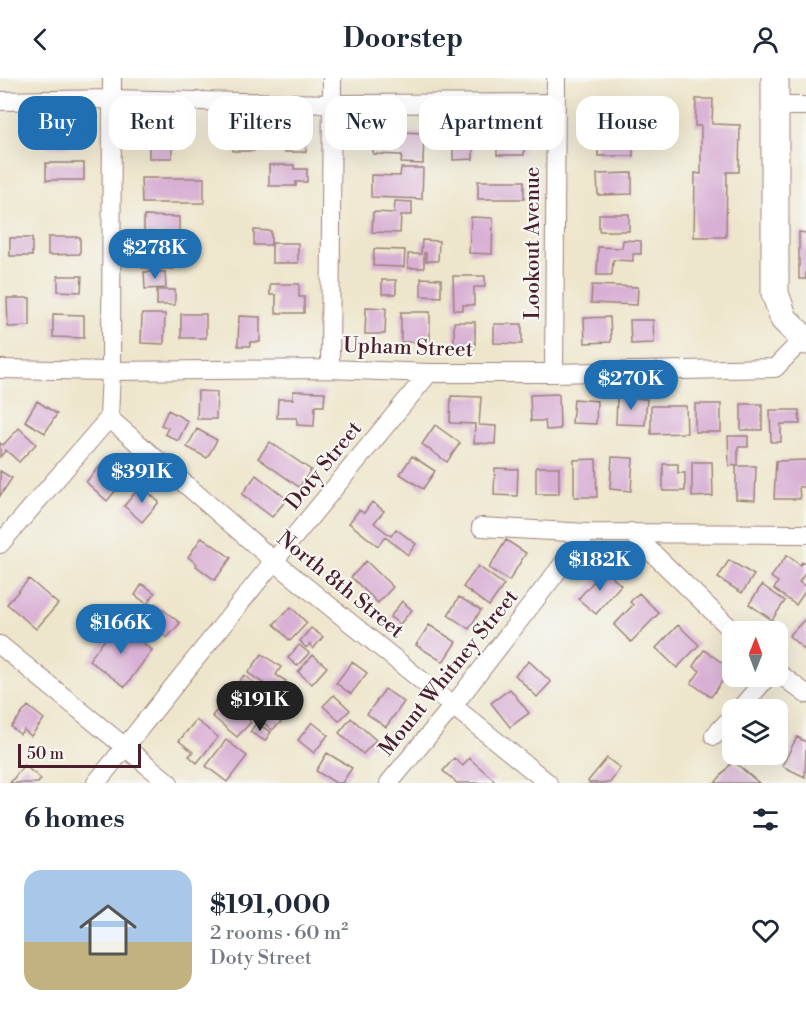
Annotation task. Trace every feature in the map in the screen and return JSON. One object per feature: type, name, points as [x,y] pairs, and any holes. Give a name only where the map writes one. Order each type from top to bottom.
[{"type":"main road","points":[[775,78],[775,293],[784,319],[804,340]]},
{"type":"street","points":[[112,78],[112,96]]},
{"type":"street","points":[[332,78],[332,96]]},
{"type":"street","name":"Lookout Avenue","points":[[556,78],[556,96]]},
{"type":"street","points":[[0,101],[109,99]]},
{"type":"street","points":[[196,101],[325,104]]},
{"type":"street","points":[[776,106],[806,106]]},
{"type":"street","points":[[0,544],[109,418],[112,150]]},
{"type":"street","points":[[330,369],[332,150]]},
{"type":"street","name":"Lookout Avenue","points":[[554,373],[556,150]]},
{"type":"street","name":"Upham Street","points":[[0,369],[111,371],[330,369],[429,373],[554,373],[775,368],[804,340]]},
{"type":"street","name":"Doty Street","points":[[96,783],[429,373]]},
{"type":"street","name":"North 8th Street","points":[[109,418],[274,561],[548,783]]},
{"type":"street","points":[[481,527],[587,533],[806,534]]},
{"type":"street","points":[[631,532],[723,621]]},
{"type":"street","name":"Mount Whitney Street","points":[[389,783],[453,706],[587,533]]},
{"type":"street","points":[[0,645],[169,783]]},
{"type":"street","points":[[788,680],[806,694]]},
{"type":"street","points":[[748,699],[758,687]]},
{"type":"street","points":[[714,736],[722,728]]},
{"type":"building","points":[[696,99],[713,99],[712,124],[740,125],[739,172],[727,172],[726,237],[694,237],[695,173],[701,174],[701,126],[695,126]]},
{"type":"building","points":[[407,132],[419,133],[419,150],[423,150],[423,164],[401,163],[402,155],[373,154],[373,150],[407,150]]},
{"type":"building","points":[[149,150],[172,150],[172,158],[149,158]]},
{"type":"building","points":[[284,150],[306,150],[306,152],[284,152]]},
{"type":"building","points":[[453,150],[473,150],[473,159],[453,160]]},
{"type":"building","points":[[497,150],[524,150],[524,155],[497,155]]},
{"type":"building","points":[[598,150],[633,150],[633,156],[598,156]]},
{"type":"building","points":[[46,163],[84,163],[84,180],[46,180]]},
{"type":"building","points":[[269,165],[294,165],[294,169],[307,169],[307,182],[296,182],[296,186],[269,186]]},
{"type":"building","points":[[401,168],[423,168],[422,199],[371,197],[371,175],[400,176]]},
{"type":"building","points":[[632,173],[632,194],[598,195],[597,174]]},
{"type":"building","points":[[141,178],[204,178],[204,203],[142,203]]},
{"type":"building","points":[[478,181],[524,181],[524,199],[478,199]]},
{"type":"building","points":[[395,201],[412,202],[412,215],[401,215],[400,233],[372,232],[373,212],[394,213]]},
{"type":"building","points":[[599,214],[629,214],[629,231],[599,231]]},
{"type":"building","points":[[144,216],[179,217],[179,234],[144,234]]},
{"type":"building","points":[[471,217],[493,218],[492,254],[469,253]]},
{"type":"building","points":[[254,230],[271,231],[271,245],[254,245]]},
{"type":"building","points":[[799,232],[806,233],[806,279],[799,279]]},
{"type":"building","points":[[48,237],[80,237],[80,254],[48,255]]},
{"type":"building","points":[[10,238],[32,238],[32,256],[10,256]]},
{"type":"building","points":[[422,240],[439,241],[438,261],[426,261],[426,253],[424,253],[424,268],[408,268],[408,254],[421,254]]},
{"type":"building","points":[[623,240],[641,241],[641,254],[633,254],[633,261],[613,260],[612,275],[597,275],[598,247],[622,248]]},
{"type":"building","points":[[272,243],[298,243],[298,263],[272,263]]},
{"type":"building","points":[[143,246],[175,247],[174,269],[142,268]]},
{"type":"building","points":[[374,249],[405,250],[404,267],[373,266]]},
{"type":"building","points":[[144,272],[165,272],[166,288],[145,289]]},
{"type":"building","points":[[58,276],[82,276],[81,292],[58,291]]},
{"type":"building","points":[[453,276],[485,276],[485,287],[474,287],[474,305],[463,305],[463,310],[454,310]]},
{"type":"building","points":[[421,278],[441,279],[441,297],[421,296]]},
{"type":"building","points":[[382,280],[396,280],[396,294],[382,294]]},
{"type":"building","points":[[270,284],[299,284],[299,297],[304,297],[304,313],[276,313],[276,295],[270,295]]},
{"type":"building","points":[[592,285],[638,287],[637,305],[591,303]]},
{"type":"building","points":[[157,290],[175,290],[175,305],[157,305]]},
{"type":"building","points":[[7,298],[30,298],[30,326],[8,327]]},
{"type":"building","points":[[366,307],[386,308],[385,334],[365,334]]},
{"type":"building","points":[[401,312],[430,312],[430,342],[401,342]]},
{"type":"building","points":[[53,314],[84,315],[84,338],[53,337]]},
{"type":"building","points":[[142,314],[165,314],[164,344],[141,343]]},
{"type":"building","points":[[181,314],[206,314],[206,338],[181,338]]},
{"type":"building","points":[[239,316],[260,317],[260,342],[250,342],[250,346],[238,346]]},
{"type":"building","points":[[610,317],[611,342],[585,343],[584,318]]},
{"type":"building","points":[[630,320],[653,320],[654,343],[631,344]]},
{"type":"building","points":[[454,322],[475,322],[475,348],[454,348]]},
{"type":"building","points":[[494,324],[522,324],[522,344],[494,343]]},
{"type":"building","points":[[198,391],[217,392],[216,419],[197,419]]},
{"type":"building","points":[[293,391],[325,392],[324,406],[315,406],[314,426],[297,425],[297,418],[277,418],[278,399],[293,399]]},
{"type":"building","points":[[559,394],[560,429],[546,430],[545,421],[531,421],[530,395]]},
{"type":"building","points":[[451,396],[481,397],[479,425],[496,426],[495,444],[474,443],[475,424],[450,423]]},
{"type":"building","points":[[617,397],[647,399],[645,425],[616,424]]},
{"type":"building","points":[[574,399],[597,401],[596,424],[572,423]]},
{"type":"building","points":[[37,401],[57,414],[45,433],[25,421]]},
{"type":"building","points":[[695,404],[721,404],[721,432],[695,432]]},
{"type":"building","points":[[741,404],[762,404],[762,430],[741,430]]},
{"type":"building","points":[[651,406],[686,406],[687,433],[651,434]]},
{"type":"building","points":[[168,410],[188,421],[178,441],[165,434],[168,428],[161,425]]},
{"type":"building","points":[[770,410],[799,410],[800,424],[781,424],[781,442],[771,442]]},
{"type":"building","points":[[435,425],[460,443],[447,462],[422,444]]},
{"type":"building","points":[[19,428],[36,444],[19,462],[6,450],[0,457],[0,443],[3,445]]},
{"type":"building","points":[[197,429],[217,440],[207,458],[187,447]]},
{"type":"building","points":[[728,436],[748,436],[748,447],[738,447],[738,465],[729,466]]},
{"type":"building","points":[[270,442],[311,470],[299,487],[258,458]]},
{"type":"building","points":[[412,456],[435,471],[423,489],[400,474]]},
{"type":"building","points":[[612,457],[633,458],[631,491],[610,489]]},
{"type":"building","points":[[106,459],[127,477],[107,501],[86,482]]},
{"type":"building","points":[[596,459],[597,497],[574,497],[574,460]]},
{"type":"building","points":[[806,460],[806,487],[799,487],[800,499],[774,499],[776,461]]},
{"type":"building","points":[[692,462],[712,462],[713,496],[692,497]]},
{"type":"building","points":[[663,464],[678,464],[678,473],[685,473],[685,491],[663,491]]},
{"type":"building","points":[[736,466],[756,466],[755,500],[736,499]]},
{"type":"building","points":[[536,467],[559,467],[559,494],[536,494]]},
{"type":"building","points":[[495,468],[518,469],[517,496],[494,495]]},
{"type":"building","points":[[0,471],[12,478],[0,496]]},
{"type":"building","points":[[256,475],[287,499],[272,517],[242,494]]},
{"type":"building","points":[[141,486],[159,502],[142,522],[124,506]]},
{"type":"building","points":[[372,502],[384,511],[374,523],[391,536],[396,529],[416,544],[408,555],[385,537],[378,546],[349,523],[359,510],[364,513]]},
{"type":"building","points":[[202,537],[231,558],[215,580],[188,557]]},
{"type":"building","points":[[506,540],[526,553],[509,581],[489,568]]},
{"type":"building","points":[[787,555],[800,565],[802,562],[806,565],[806,572],[799,582],[806,587],[806,590],[796,605],[774,589],[778,582],[771,577]]},
{"type":"building","points":[[729,560],[754,575],[742,593],[718,578]]},
{"type":"building","points":[[366,561],[393,587],[378,603],[351,577]]},
{"type":"building","points":[[478,566],[504,585],[489,606],[463,587]]},
{"type":"building","points":[[604,570],[621,585],[596,614],[578,599]]},
{"type":"building","points":[[29,579],[58,604],[36,629],[7,604]]},
{"type":"building","points":[[142,584],[155,593],[147,604],[135,595]]},
{"type":"building","points":[[762,585],[785,601],[772,620],[749,604]]},
{"type":"building","points":[[639,593],[659,613],[631,642],[614,625],[633,605],[630,602]]},
{"type":"building","points":[[459,597],[481,610],[469,629],[448,615]]},
{"type":"building","points":[[402,601],[412,610],[400,624],[390,617]]},
{"type":"building","points":[[155,603],[180,623],[167,638],[142,618]]},
{"type":"building","points":[[291,607],[307,623],[290,641],[274,624]]},
{"type":"building","points":[[806,618],[806,651],[789,636]]},
{"type":"building","points":[[117,624],[152,650],[125,687],[89,660]]},
{"type":"building","points":[[429,625],[456,642],[443,662],[416,645]]},
{"type":"building","points":[[678,625],[699,645],[677,668],[656,648]]},
{"type":"building","points":[[311,628],[323,637],[313,649],[310,644],[306,648],[300,641]]},
{"type":"building","points":[[299,645],[309,653],[297,666],[288,658]]},
{"type":"building","points":[[704,650],[722,663],[722,682],[711,697],[691,683],[700,671],[693,666]]},
{"type":"building","points":[[262,654],[281,667],[276,675],[286,681],[278,693],[248,673]]},
{"type":"building","points":[[313,655],[327,667],[312,684],[298,672]]},
{"type":"building","points":[[529,661],[551,682],[537,697],[515,675]]},
{"type":"building","points":[[352,662],[367,673],[351,694],[336,683]]},
{"type":"building","points":[[244,675],[269,695],[254,714],[229,694]]},
{"type":"building","points":[[385,689],[404,702],[386,727],[367,714]]},
{"type":"building","points":[[510,689],[529,713],[510,727],[491,703]]},
{"type":"building","points":[[334,695],[350,710],[339,721],[323,706]]},
{"type":"building","points":[[226,700],[251,722],[237,737],[212,716]]},
{"type":"building","points":[[28,706],[44,719],[31,736],[24,730],[20,734],[11,727]]},
{"type":"building","points":[[269,712],[281,722],[272,730],[262,721]]},
{"type":"building","points":[[351,718],[376,740],[363,754],[339,733]]},
{"type":"building","points":[[196,720],[218,737],[197,763],[189,756],[193,752],[179,741]]},
{"type":"building","points":[[312,722],[328,735],[314,753],[298,740]]},
{"type":"building","points":[[256,723],[271,732],[265,741],[250,732]]},
{"type":"building","points":[[797,737],[806,742],[805,777],[782,766],[788,765],[788,754]]},
{"type":"building","points":[[226,740],[247,756],[227,782],[206,766]]},
{"type":"building","points":[[327,753],[352,768],[342,783],[336,783],[316,771]]},
{"type":"building","points":[[454,758],[463,766],[469,758],[494,780],[491,783],[457,783],[443,771]]},
{"type":"building","points":[[607,758],[620,768],[610,783],[589,783],[588,781]]},
{"type":"building","points":[[24,765],[41,779],[38,783],[10,783]]},
{"type":"building","points":[[730,765],[738,765],[759,783],[715,783]]}]
